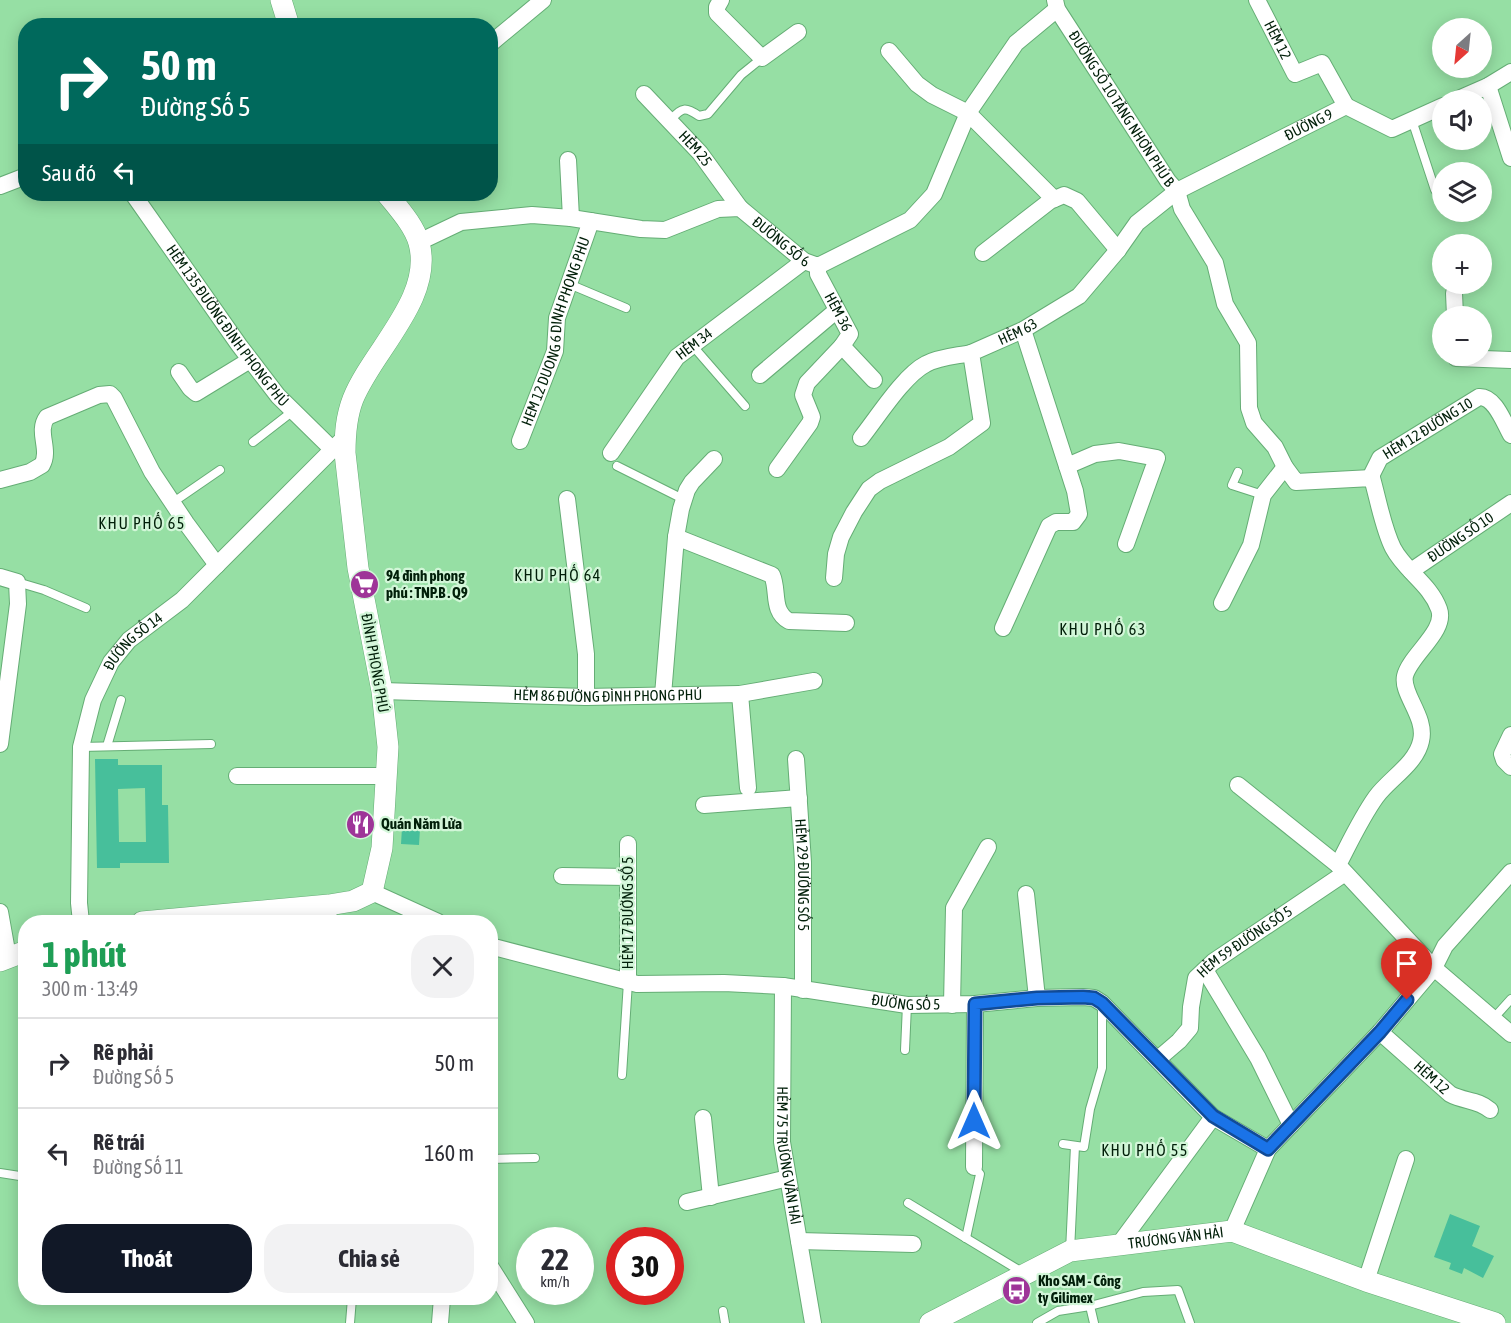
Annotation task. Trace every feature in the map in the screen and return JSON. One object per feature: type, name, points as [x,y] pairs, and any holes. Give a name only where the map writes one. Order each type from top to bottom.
[{"type":"street","points":[[281,0],[287,18]]},
{"type":"street","points":[[498,37],[543,0]]},
{"type":"street","points":[[721,0],[717,6],[717,13],[762,58],[798,32]]},
{"type":"street","name":"HẺM 12","points":[[1257,0],[1295,74],[1322,63],[1346,106]]},
{"type":"street","name":"ĐƯỜNG SỐ 6","points":[[419,242],[461,222],[531,215],[665,230],[718,208],[740,208],[811,264],[910,220],[934,194],[968,113],[1016,42],[1056,4]]},
{"type":"street","name":"ĐƯỜNG SỐ 10 TĂNG NHƠN PHÚ B","points":[[1056,4],[1168,181],[1177,191],[1182,209],[1215,263],[1225,304],[1248,344],[1249,408],[1254,423],[1275,447],[1296,482],[1372,478]]},
{"type":"street","points":[[889,51],[917,84],[932,95],[968,113],[1054,199]]},
{"type":"street","points":[[1479,90],[1511,72]]},
{"type":"street","points":[[1488,86],[1511,158]]},
{"type":"street","name":"HẺM 25","points":[[644,94],[700,153],[740,208]]},
{"type":"street","name":"ĐƯỜNG 9","points":[[1177,191],[1346,106],[1392,129],[1432,111]]},
{"type":"street","points":[[568,160],[571,218]]},
{"type":"street","points":[[0,186],[18,179]]},
{"type":"street","name":"HẺM 63","points":[[861,438],[900,387],[921,366],[971,353],[1023,330],[1079,296],[1118,250],[1137,223],[1177,191]]},
{"type":"street","points":[[983,253],[1054,199],[1064,195],[1077,201],[1118,250]]},
{"type":"street","name":"HẺM 135 ĐƯỜNG ĐÌNH PHONG PHÚ","points":[[139,201],[250,360],[278,396],[292,411],[339,443]]},
{"type":"street","name":"ĐÌNH PHONG PHÚ","points":[[372,892],[382,848],[388,747],[382,691],[358,568],[345,453],[339,443],[354,397],[410,304],[419,284],[422,266],[419,242],[392,201]]},
{"type":"street","name":"HEM 12 DUONG 6 DINH PHONG PHU","points":[[520,441],[555,351],[557,318],[591,221]]},
{"type":"street","name":"HẺM 36","points":[[811,264],[850,334],[842,346],[874,380]]},
{"type":"street","name":"HẺM 34","points":[[614,460],[677,357],[691,344],[811,264]]},
{"type":"street","points":[[760,375],[837,310]]},
{"type":"street","points":[[1003,628],[1049,526],[1056,522],[1072,522],[1078,516],[1075,491],[1023,330]]},
{"type":"street","points":[[777,469],[810,423],[812,417],[802,395],[807,383],[842,346]]},
{"type":"street","points":[[834,578],[836,554],[841,537],[869,489],[880,481],[949,447],[982,423],[971,353]]},
{"type":"street","points":[[1492,359],[1511,360]]},
{"type":"street","points":[[179,372],[196,393],[250,360]]},
{"type":"street","points":[[0,480],[30,472],[42,465],[45,456],[42,430],[47,417],[105,393],[114,398],[152,472],[217,565]]},
{"type":"street","name":"HẺM 12 ĐƯỜNG 10","points":[[1372,478],[1380,458],[1479,397],[1487,398],[1492,402],[1511,435]]},
{"type":"street","name":"ĐƯỜNG SỐ 14","points":[[80,915],[81,747],[93,700],[111,662],[129,640],[182,600],[339,443]]},
{"type":"street","points":[[1067,466],[1095,454],[1119,451],[1156,458],[1126,544]]},
{"type":"street","points":[[663,695],[676,537],[683,499],[692,482],[714,459]]},
{"type":"street","points":[[1222,603],[1251,545],[1263,495],[1285,467]]},
{"type":"street","points":[[1341,869],[1356,828],[1377,796],[1415,754],[1422,741],[1422,722],[1404,677],[1412,661],[1440,623],[1440,611],[1426,586],[1393,548],[1372,478]]},
{"type":"street","points":[[567,499],[586,654],[586,697]]},
{"type":"street","name":"ĐƯỜNG SỐ 10","points":[[1411,571],[1511,503]]},
{"type":"street","points":[[676,537],[772,575],[777,609],[781,616],[789,621],[846,623]]},
{"type":"street","points":[[0,577],[17,582],[18,604],[0,744]]},
{"type":"street","name":"HẺM 86 ĐƯỜNG ĐÌNH PHONG PHÚ","points":[[382,691],[586,697],[740,694],[814,681]]},
{"type":"street","points":[[740,694],[748,788]]},
{"type":"street","points":[[1511,735],[1502,754],[1511,767]]},
{"type":"street","name":"HẺM 29 ĐƯỜNG SỐ 5","points":[[796,759],[803,862],[803,990]]},
{"type":"street","points":[[237,776],[386,776]]},
{"type":"street","points":[[1238,785],[1341,869],[1434,968],[1511,1034]]},
{"type":"street","points":[[704,805],[799,798]]},
{"type":"street","name":"HẺM 17 ĐƯỜNG SỐ 5","points":[[628,844],[628,982]]},
{"type":"street","points":[[952,1005],[954,908],[988,847]]},
{"type":"street","name":"HẺM 59 ĐƯỜNG SỐ 5","points":[[1158,1059],[1190,1028],[1196,978],[1213,962],[1341,869]]},
{"type":"street","points":[[1232,1231],[1268,1149],[1380,1032],[1434,968],[1445,946],[1511,872]]},
{"type":"street","points":[[562,876],[628,877]]},
{"type":"street","points":[[306,915],[329,914],[372,892],[423,915]]},
{"type":"street","points":[[1026,894],[1037,998]]},
{"type":"street","points":[[0,912],[11,956]]},
{"type":"street","name":"ĐƯỜNG SỐ 5","points":[[498,948],[637,984],[724,983],[783,986],[907,1005],[975,1004],[1037,998],[1083,997],[1094,998],[1102,1003]]},
{"type":"street","points":[[1204,970],[1258,1058],[1291,1125]]},
{"type":"street","name":"HẺM 75 TRƯƠNG VĂN HẢI","points":[[783,986],[782,1142],[813,1323]]},
{"type":"street","points":[[1102,1003],[1213,1116],[1268,1149]]},
{"type":"street","points":[[974,1167],[975,1004]]},
{"type":"street","name":"HẺM 12","points":[[1380,1032],[1450,1094],[1461,1100],[1480,1101],[1490,1110]]},
{"type":"street","points":[[1117,1246],[1213,1116]]},
{"type":"street","points":[[703,1118],[711,1197]]},
{"type":"street","points":[[1366,1281],[1406,1159]]},
{"type":"street","points":[[687,1202],[788,1178]]},
{"type":"street","name":"TRƯƠNG VĂN HẢI","points":[[930,1323],[1070,1251],[1232,1231],[1366,1281],[1494,1323]]},
{"type":"street","points":[[799,1241],[913,1244]]},
{"type":"street","points":[[498,1279],[526,1323]]},
{"type":"street","points":[[440,1323],[441,1305]]},
{"type":"lane","points":[[669,121],[687,108],[699,116],[708,114],[741,75],[762,58]]},
{"type":"lane","points":[[1412,120],[1432,181]]},
{"type":"lane","points":[[569,284],[626,308]]},
{"type":"lane","points":[[691,344],[745,406]]},
{"type":"lane","points":[[253,442],[292,411]]},
{"type":"lane","points":[[614,460],[683,499]]},
{"type":"lane","points":[[172,503],[220,470]]},
{"type":"lane","points":[[1238,472],[1232,485],[1263,495]]},
{"type":"lane","points":[[17,582],[44,590],[86,608]]},
{"type":"lane","points":[[107,746],[121,700]]},
{"type":"lane","points":[[81,747],[212,744]]},
{"type":"lane","points":[[622,1075],[628,982]]},
{"type":"lane","points":[[1493,1019],[1511,999]]},
{"type":"lane","points":[[1063,1144],[1084,1147],[1090,1109],[1100,1082],[1102,1068],[1102,1003]]},
{"type":"lane","points":[[905,1050],[907,1005]]},
{"type":"lane","points":[[1070,1251],[1075,1146]]},
{"type":"lane","points":[[498,1159],[535,1158]]},
{"type":"lane","points":[[966,1238],[980,1174],[974,1167]]},
{"type":"lane","points":[[0,1173],[18,1176]]},
{"type":"lane","points":[[908,1203],[1025,1274]]},
{"type":"lane","points":[[1037,1323],[1058,1311],[1090,1306],[1143,1292],[1178,1290],[1190,1323]]},
{"type":"lane","points":[[350,1323],[351,1305]]},
{"type":"lane","points":[[1090,1306],[1094,1323]]},
{"type":"lane","points":[[723,1311],[725,1323]]},
{"type":"building","points":[[95,759],[118,759],[118,765],[162,765],[162,805],[168,805],[169,863],[120,863],[120,868],[97,868]],"holes":[[[145,788],[146,842],[119,842],[118,789]]]},
{"type":"building","points":[[402,828],[420,829],[419,845],[401,844]]},
{"type":"building","points":[[1450,1214],[1480,1226],[1472,1246],[1494,1256],[1483,1278],[1464,1268],[1462,1274],[1449,1269],[1451,1263],[1434,1257]]},
{"type":"place","name":"94 đình phong phú : TNP.B . Q9","points":[[365,585]]},
{"type":"place","name":"Quán Năm Lửa","points":[[360,824]]},
{"type":"place","name":"Kho SAM - Công ty Gilimex","points":[[1017,1290]]},
{"type":"district","name":"KHU PHỐ 65","points":[[142,523]]},
{"type":"district","name":"KHU PHỐ 64","points":[[558,575]]},
{"type":"district","name":"KHU PHỐ 63","points":[[1103,629]]},
{"type":"district","name":"KHU PHỐ 55","points":[[1145,1150]]},
{"type":"route","points":[[974,1121],[975,1004],[1037,998],[1094,998],[1102,1003],[1213,1116],[1268,1149],[1380,1032],[1407,1000]]}]
